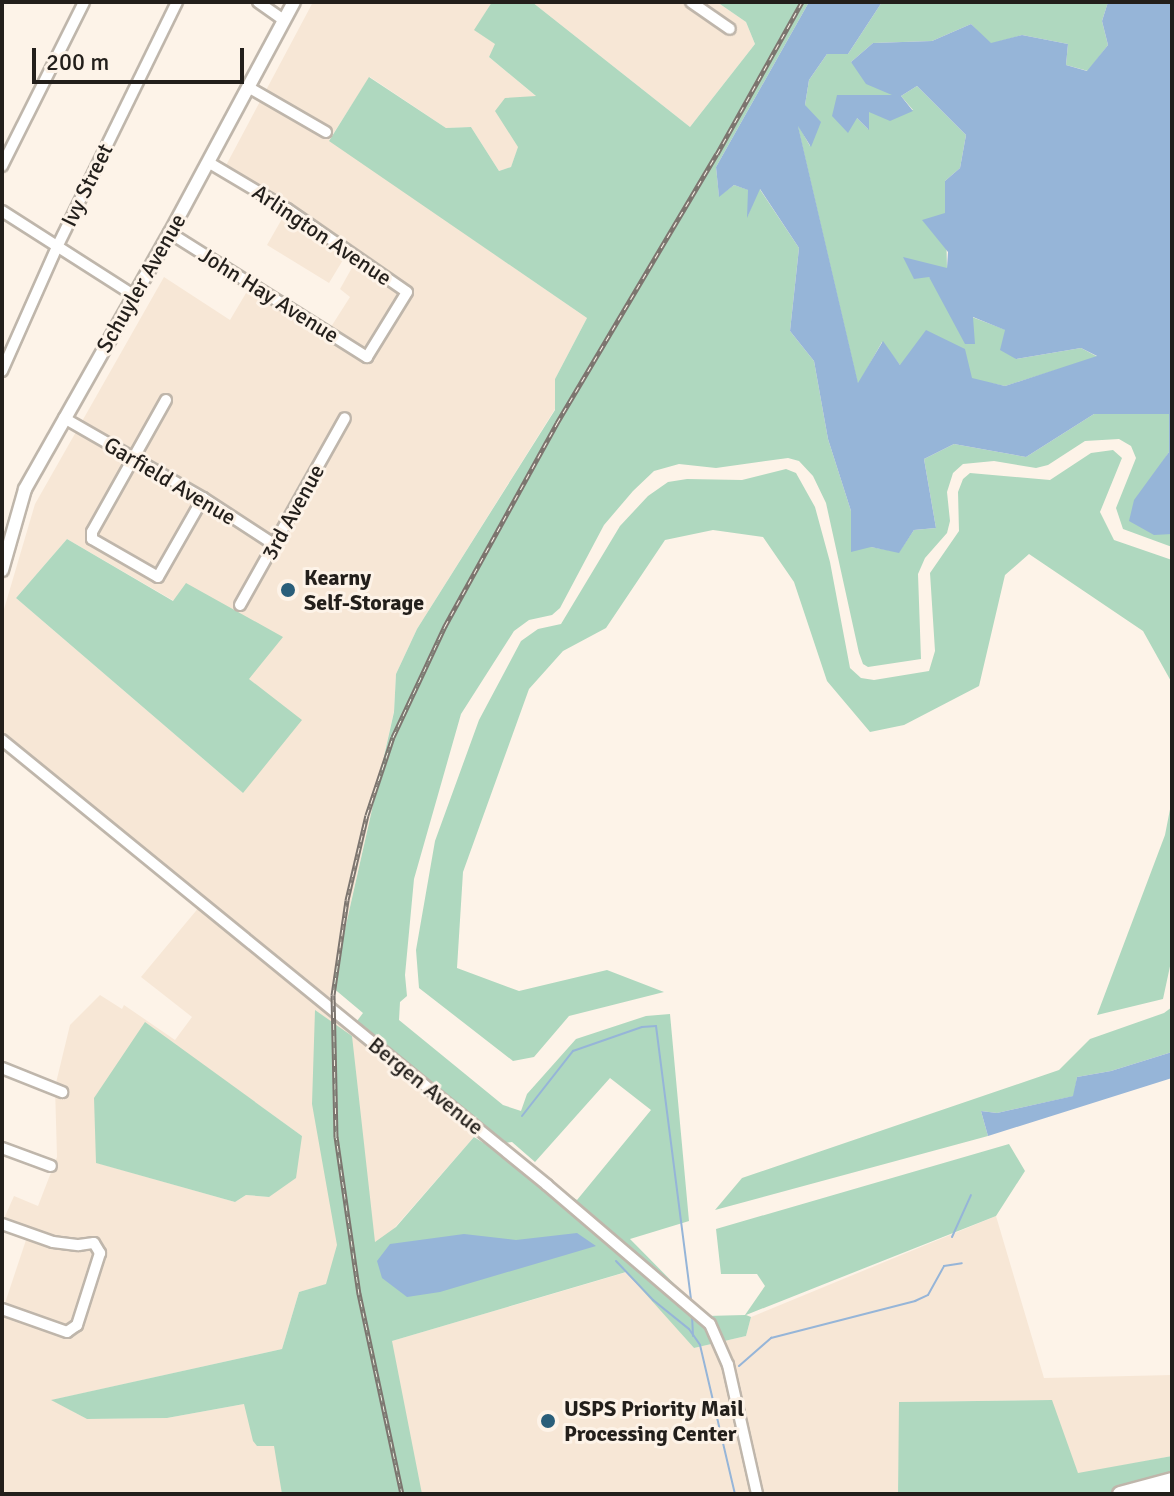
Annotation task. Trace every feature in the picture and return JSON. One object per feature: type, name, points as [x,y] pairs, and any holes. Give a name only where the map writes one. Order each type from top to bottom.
[{"type":"highway","points":[[1120,1494],[1172,1480]]},
{"type":"main road","name":"Schuyler Avenue","points":[[2,570],[20,500],[170,233],[294,2]]},
{"type":"main road","points":[[1143,1494],[1172,1489]]},
{"type":"street","points":[[2,166],[84,2]]},
{"type":"street","name":"Ivy Street","points":[[2,371],[57,247],[177,2]]},
{"type":"street","points":[[258,2],[284,20]]},
{"type":"street","points":[[691,2],[730,29]]},
{"type":"street","points":[[248,87],[326,132]]},
{"type":"street","name":"Arlington Avenue","points":[[208,162],[287,209],[407,292],[367,357]]},
{"type":"street","points":[[2,211],[135,296]]},
{"type":"street","name":"John Hay Avenue","points":[[170,233],[367,357]]},
{"type":"street","points":[[166,400],[92,532],[92,539],[158,577],[203,498]]},
{"type":"street","name":"Garfield Avenue","points":[[64,418],[203,498],[275,545]]},
{"type":"street","name":"3rd Avenue","points":[[240,605],[345,418]]},
{"type":"street","name":"Bergen Avenue","points":[[2,740],[212,909],[698,1313],[717,1335],[728,1365],[757,1494]]},
{"type":"street","points":[[2,1068],[62,1092]]},
{"type":"street","points":[[2,1148],[51,1166]]},
{"type":"street","points":[[2,1224],[53,1242],[94,1243],[100,1259],[77,1325],[67,1332],[2,1309]]},
{"type":"shaded area","points":[[313,2],[492,2],[475,30],[496,44],[489,57],[537,97],[511,167],[499,171],[471,127],[446,128],[370,77],[329,140],[587,318],[555,379],[555,409],[417,629],[396,674],[394,711],[327,1009],[474,1137],[383,1241],[338,1281],[299,1292],[282,1349],[52,1400],[87,1419],[167,1418],[244,1404],[392,1341],[627,1272],[694,1348],[746,1336],[751,1317],[996,1216],[1044,1378],[1172,1375],[1172,1456],[1078,1474],[1051,1400],[900,1402],[898,1494],[2,1494],[2,1312],[28,1234],[2,1223],[14,1196],[38,1206],[57,1157],[55,1087],[70,1025],[100,995],[122,1009],[124,1005],[175,1040],[192,1017],[141,977],[200,906],[2,740],[2,616],[35,504],[164,277],[230,320],[252,283],[329,330],[350,297],[340,289],[358,257],[349,250],[329,283],[267,245],[287,210],[223,171]],"holes":[[[67,539],[174,601],[186,584],[249,679],[243,793],[16,598]],[[145,1023],[302,1136],[269,1197],[246,1195],[235,1202],[97,1163]]]},
{"type":"shaded area","points":[[532,2],[717,2],[746,22],[755,44],[690,127]]},
{"type":"green space","points":[[492,2],[532,2],[690,127],[755,44],[746,22],[717,2],[809,2],[716,167],[719,196],[734,185],[749,190],[748,215],[759,188],[799,248],[790,331],[814,361],[828,439],[851,511],[854,544],[899,552],[914,530],[936,528],[924,459],[954,444],[1026,457],[1094,414],[1170,413],[1169,452],[1160,466],[1154,534],[1172,534],[1172,547],[1123,529],[1116,508],[1136,458],[1131,446],[1119,439],[1085,441],[1048,465],[1036,468],[994,461],[963,464],[953,473],[947,492],[950,521],[947,533],[925,558],[918,574],[921,659],[868,667],[863,664],[859,653],[826,503],[813,476],[799,461],[788,458],[716,468],[679,464],[654,471],[633,491],[604,525],[560,608],[552,615],[529,620],[514,631],[461,714],[414,879],[405,975],[407,996],[400,1002],[399,1020],[503,1105],[521,1111],[527,1094],[576,1039],[646,1016],[670,1014],[689,1221],[630,1239],[706,1316],[745,1315],[765,1286],[757,1274],[721,1274],[716,1229],[1009,1144],[1025,1171],[996,1216],[746,1315],[751,1317],[746,1336],[694,1348],[626,1272],[392,1341],[422,1494],[282,1494],[274,1446],[257,1446],[253,1441],[244,1404],[167,1418],[87,1419],[51,1400],[282,1349],[299,1292],[326,1284],[337,1245],[312,1104],[315,1010],[352,1036],[375,1242],[396,1227],[474,1137],[577,1200],[651,1110],[610,1078],[535,1162],[512,1142],[505,1143],[357,1021],[363,1013],[332,987],[394,712],[396,674],[417,629],[555,410],[555,379],[587,318],[329,141],[369,77],[446,128],[471,127],[499,171],[511,167],[518,147],[495,111],[505,98],[536,96],[489,57],[495,44],[474,30]]},
{"type":"green space","points":[[882,2],[1108,2],[1102,21],[1108,45],[1088,71],[1066,65],[1068,44],[1022,35],[990,44],[971,24],[932,41],[873,43],[851,62],[895,95],[857,118],[868,129],[869,111],[913,110],[901,96],[917,86],[966,135],[960,168],[945,181],[947,269],[929,277],[972,317],[1006,330],[1016,359],[1081,348],[1098,357],[1005,386],[900,365],[882,342],[858,385],[797,123],[810,146],[805,105],[809,80],[827,54],[848,54]]},
{"type":"green space","points":[[1113,450],[1122,458],[1100,512],[1114,540],[1172,560],[1172,683],[1143,631],[1029,554],[1005,575],[979,686],[904,725],[870,732],[827,681],[794,582],[763,537],[713,530],[665,540],[606,628],[563,651],[529,689],[463,872],[457,968],[519,991],[607,970],[664,992],[569,1016],[534,1057],[513,1061],[419,988],[416,950],[435,841],[479,720],[521,641],[538,629],[561,624],[620,526],[648,496],[668,482],[687,479],[742,480],[786,469],[796,473],[815,507],[830,562],[850,668],[861,678],[874,680],[929,671],[935,651],[930,573],[959,531],[958,492],[963,479],[970,473],[1050,480],[1091,453]]},
{"type":"green space","points":[[67,539],[173,601],[186,583],[283,637],[249,679],[302,720],[243,793],[16,598]]},
{"type":"green space","points":[[1172,799],[1172,957],[1163,999],[1097,1015],[1165,835]]},
{"type":"green space","points":[[1172,1007],[1172,1052],[1111,1071],[1077,1077],[1074,1096],[997,1113],[981,1111],[988,1136],[715,1210],[742,1178],[1059,1070],[1090,1039],[1164,1013]]},
{"type":"green space","points":[[145,1022],[302,1136],[296,1178],[269,1197],[246,1195],[235,1202],[96,1163],[94,1098]]},
{"type":"green space","points":[[1052,1400],[1078,1473],[1172,1456],[1172,1480],[1120,1494],[898,1494],[899,1402]]},
{"type":"water","points":[[809,2],[882,2],[848,54],[827,54],[809,80],[805,105],[821,122],[811,147],[798,126],[858,383],[883,341],[900,365],[926,330],[965,349],[972,378],[1005,386],[1097,356],[1081,348],[1016,359],[1000,350],[1005,330],[973,317],[975,344],[965,344],[929,277],[914,279],[903,257],[947,268],[948,252],[922,220],[945,213],[945,181],[960,168],[966,135],[917,86],[901,96],[913,111],[890,121],[869,112],[869,130],[857,118],[848,133],[832,116],[837,95],[892,95],[866,84],[851,62],[873,43],[932,41],[971,24],[991,43],[1022,35],[1068,44],[1066,65],[1087,71],[1108,45],[1102,21],[1108,2],[1172,2],[1172,534],[1154,535],[1129,521],[1134,500],[1169,452],[1169,414],[1094,414],[1026,457],[954,444],[924,459],[936,528],[914,530],[899,553],[871,547],[851,552],[851,511],[828,439],[814,361],[790,331],[799,248],[760,189],[747,218],[748,190],[734,185],[719,197],[716,167]]},
{"type":"water","points":[[1172,1052],[1172,1078],[988,1136],[981,1111],[997,1113],[1073,1096],[1077,1077],[1111,1071]]},
{"type":"water","points":[[577,1233],[596,1246],[440,1292],[407,1297],[382,1278],[377,1261],[390,1244],[464,1234],[516,1240]]},
{"type":"waterway","points":[[522,1116],[573,1051],[642,1027],[656,1026],[691,1301]]},
{"type":"waterway","points":[[952,1237],[971,1195]]},
{"type":"waterway","points":[[616,1261],[653,1300],[689,1329],[700,1345],[735,1494]]},
{"type":"waterway","points":[[739,1366],[771,1338],[928,1295],[944,1266],[962,1263]]},
{"type":"waterway","points":[[692,1316],[693,1336]]},
{"type":"railway","points":[[402,1494],[359,1294],[336,1137],[333,995],[347,900],[367,815],[393,737],[445,626],[557,423],[717,154],[802,2]]},
{"type":"place","name":"Kearny Self-Storage","points":[[288,590]]},
{"type":"place","name":"USPS Priority Mail Processing Center","points":[[548,1421]]}]
